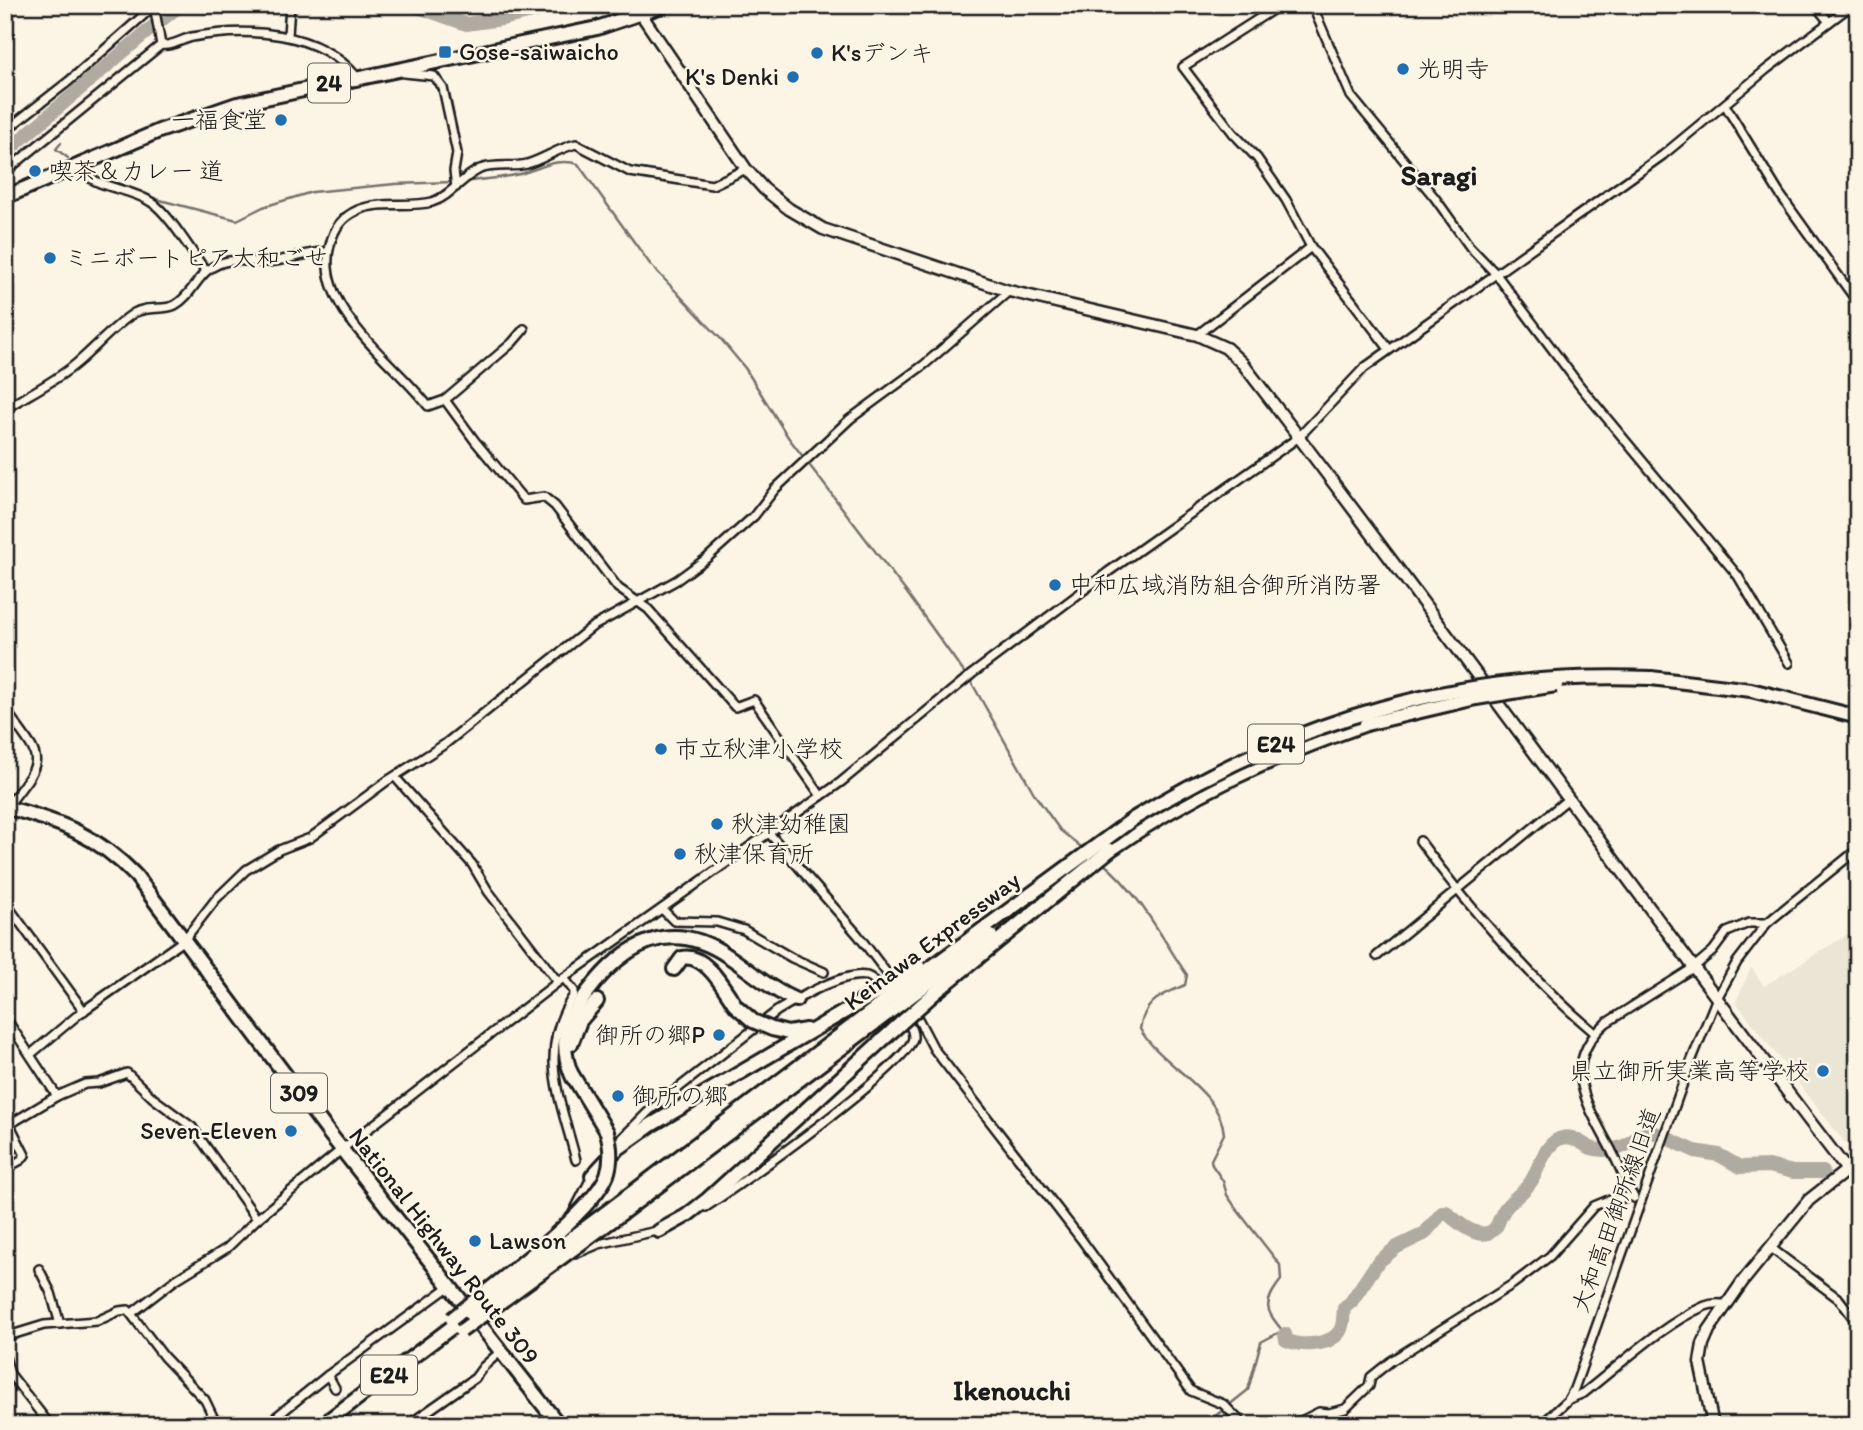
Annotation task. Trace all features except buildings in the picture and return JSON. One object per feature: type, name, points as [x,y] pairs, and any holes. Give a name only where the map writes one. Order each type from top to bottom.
[{"type":"highway","name":"24","points":[[5,197],[208,112],[271,95],[597,28],[665,5]]},
{"type":"highway","name":"Keinawa Expressway","points":[[329,1425],[456,1325],[607,1218],[884,1002],[942,953],[953,951],[1095,846],[1143,814],[1216,772],[1300,734],[1385,706],[1471,687],[1564,677],[1651,678],[1751,690],[1858,717]]},
{"type":"highway","name":"Keinawa Expressway","points":[[884,1002],[1140,828],[1224,781],[1305,746],[1366,724],[1476,698],[1563,684],[1651,678]]},
{"type":"highway","name":"National Highway Route 309","points":[[6,807],[47,818],[97,842],[136,876],[341,1150],[559,1425]]},
{"type":"highway","points":[[659,1231],[686,1216],[708,1199],[937,991],[1110,850]]},
{"type":"highway","points":[[456,1325],[597,1193],[610,1166],[607,1132],[573,1078],[564,1048],[571,1019],[592,986],[618,957],[644,942],[676,936],[706,943],[796,1000]]},
{"type":"highway","points":[[726,954],[709,949],[690,951],[678,958],[674,969],[682,958],[698,960],[736,1006],[753,1021],[772,1029],[788,1033],[823,1025],[884,1002]]},
{"type":"highway","points":[[573,1078],[569,1057],[572,1039],[580,1021],[597,1001]]},
{"type":"highway","points":[[592,1176],[616,1150],[637,1134],[823,1025]]},
{"type":"highway","name":"E24","points":[[321,1425],[456,1325]]},
{"type":"street","points":[[1280,5],[1183,67],[1233,133],[1257,158],[1286,200],[1311,247],[1389,349]]},
{"type":"street","points":[[1312,5],[1351,96],[1435,198],[1470,247],[1496,274],[1580,386],[1738,576],[1788,663]]},
{"type":"street","points":[[1815,5],[1829,22]]},
{"type":"street","points":[[132,1313],[175,1280],[227,1248],[257,1219],[341,1150],[561,980],[821,796],[892,742],[972,674],[1108,572],[1299,436],[1364,368],[1652,163],[1767,69],[1852,5]]},
{"type":"street","points":[[288,35],[290,7]]},
{"type":"street","points":[[5,131],[154,8],[161,42],[166,46],[191,37],[247,33],[288,35],[319,48],[348,65],[358,77]]},
{"type":"street","points":[[641,14],[746,169],[764,189],[789,209],[823,229],[1009,291],[1197,335],[1226,348],[1243,364],[1716,1000],[1847,1170]]},
{"type":"street","points":[[5,172],[161,42]]},
{"type":"street","points":[[382,72],[434,76],[443,88],[457,153],[457,186]]},
{"type":"street","points":[[1725,106],[1779,193],[1858,303]]},
{"type":"street","points":[[524,329],[512,343],[445,400],[428,406],[362,335],[339,303],[327,265],[328,252],[337,226],[346,216],[376,205],[429,202],[441,198],[478,170],[498,164],[526,164],[576,144],[629,172],[712,185],[746,169]]},
{"type":"street","points":[[78,166],[83,174],[100,183],[135,193],[161,209],[206,271]]},
{"type":"street","points":[[1197,335],[1311,247]]},
{"type":"street","points":[[5,409],[75,365],[134,313],[148,308],[175,306],[194,288],[206,271],[223,262],[241,258],[258,263],[274,262],[319,251],[328,252]]},
{"type":"street","points":[[31,1054],[84,1011],[184,940],[216,899],[246,870],[279,850],[310,838],[445,744],[592,628],[677,579],[724,545],[754,516],[775,489],[849,419],[925,364],[1009,291]]},
{"type":"street","points":[[445,400],[524,500],[544,497],[555,506],[618,588],[648,609],[735,707],[754,700],[821,796]]},
{"type":"street","points":[[5,709],[37,754],[34,771],[6,807]]},
{"type":"street","points":[[395,777],[472,864],[488,891],[561,980],[574,991],[558,1025],[553,1059],[576,1160]]},
{"type":"street","points":[[1377,956],[1568,799]]},
{"type":"street","points":[[768,832],[858,935],[917,1016],[934,1049],[1081,1239],[1191,1391],[1223,1404],[1244,1425]]},
{"type":"street","points":[[1420,841],[1456,891],[1547,988],[1595,1033]]},
{"type":"street","name":"大和高田御所線旧道","points":[[1541,1425],[1574,1390],[1636,1200],[1662,1141],[1716,1000],[1737,962],[1768,923],[1858,849]]},
{"type":"street","points":[[5,902],[84,1011]]},
{"type":"street","points":[[662,909],[674,921],[717,922],[744,930],[792,958],[824,972]]},
{"type":"street","points":[[1293,1425],[1319,1412],[1329,1413],[1345,1409],[1368,1386],[1371,1377],[1391,1362],[1513,1284],[1550,1256],[1594,1206],[1606,1201],[1636,1200],[1588,1109],[1580,1082],[1583,1052],[1595,1033],[1640,1000],[1693,968],[1713,951],[1727,932],[1749,923],[1768,923]]},
{"type":"street","points":[[468,1310],[552,1243],[614,1144],[649,1111],[756,1027],[796,1000],[840,980],[870,977],[909,1025],[913,1038],[910,1046],[870,1085],[733,1189],[695,1214],[659,1231],[585,1248],[566,1259],[479,1324]]},
{"type":"street","points":[[5,1017],[57,1096]]},
{"type":"street","points":[[5,1169],[21,1160],[24,1155],[7,1126],[57,1096],[85,1084],[99,1083],[127,1073],[153,1098],[192,1127],[257,1219]]},
{"type":"street","points":[[1713,1425],[1700,1362],[1709,1330],[1743,1281],[1810,1200],[1858,1164]]},
{"type":"street","points":[[573,1213],[574,1225],[580,1236],[588,1242],[599,1244]]},
{"type":"street","points":[[1770,1248],[1839,1299],[1858,1324]]},
{"type":"street","points":[[39,1269],[51,1293],[60,1324]]},
{"type":"street","points":[[267,1425],[328,1375],[450,1286]]},
{"type":"street","points":[[1568,1399],[1584,1393],[1666,1329],[1705,1306],[1717,1303],[1727,1305]]},
{"type":"street","points":[[5,1337],[29,1328],[97,1321],[125,1310],[132,1313],[164,1357],[205,1400],[217,1425]]},
{"type":"street","points":[[408,1425],[475,1378],[483,1367],[501,1352]]},
{"type":"street","points":[[5,1357],[6,1370],[50,1425]]},
{"type":"street","points":[[328,1375],[335,1388]]},
{"type":"shaded area","name":"県立御所実業高等学校","points":[[1858,928],[1858,944],[1855,947],[1858,950],[1858,1140],[1845,1143],[1736,1002],[1751,967],[1764,986]]},
{"type":"waterway","points":[[5,153],[180,5]]},
{"type":"waterway","points":[[412,5],[466,24],[563,5]]},
{"type":"waterway","points":[[61,143],[56,149],[68,158]]},
{"type":"waterway","points":[[466,182],[520,174],[556,163],[578,164],[650,264],[745,368],[788,437],[907,593],[973,685],[1035,795],[1060,830],[1085,850]]},
{"type":"waterway","points":[[88,172],[156,199],[237,220],[263,207],[312,192],[395,184],[453,182]]},
{"type":"waterway","points":[[1102,862],[1139,901],[1187,975],[1185,985],[1161,996],[1150,1005],[1140,1029],[1149,1042],[1201,1091],[1220,1118],[1224,1134],[1211,1160],[1212,1165],[1223,1181],[1227,1195],[1280,1265],[1281,1280],[1268,1302],[1268,1308],[1285,1334]]},
{"type":"waterway","points":[[1285,1334],[1286,1340],[1307,1344],[1315,1344],[1335,1336],[1342,1325],[1344,1308],[1378,1262],[1397,1247],[1424,1234],[1442,1213],[1446,1212],[1477,1233],[1490,1232],[1496,1227],[1506,1208],[1529,1185],[1549,1147],[1562,1138],[1571,1138],[1594,1149],[1608,1150],[1623,1147],[1651,1131],[1695,1151],[1719,1155],[1740,1167],[1769,1166],[1793,1172],[1823,1172]]},
{"type":"waterway","points":[[1204,1425],[1248,1390],[1261,1342],[1278,1333],[1285,1334]]},
{"type":"tunnel","points":[[335,1388],[361,1425]]},
{"type":"place","name":"Gose-saiwaicho","points":[[445,52]]},
{"type":"place","name":"K'sデンキ","points":[[817,53]]},
{"type":"place","name":"光明寺","points":[[1403,69]]},
{"type":"place","name":"K's Denki","points":[[793,77]]},
{"type":"place","name":"一福食堂","points":[[281,120]]},
{"type":"place","name":"喫茶＆カレー 道","points":[[35,171]]},
{"type":"place","name":"ミニボートピア大和ごせ","points":[[50,258]]},
{"type":"place","name":"中和広域消防組合御所消防署","points":[[1055,585]]},
{"type":"place","name":"市立秋津小学校","points":[[661,749]]},
{"type":"place","name":"秋津幼稚園","points":[[717,824]]},
{"type":"place","name":"秋津保育所","points":[[680,854]]},
{"type":"place","name":"御所の郷P","points":[[719,1035]]},
{"type":"place","name":"県立御所実業高等学校","points":[[1823,1071]]},
{"type":"place","name":"御所の郷","points":[[618,1096]]},
{"type":"place","name":"Seven-Eleven","points":[[291,1131]]},
{"type":"place","name":"Lawson","points":[[475,1241]]},
{"type":"district","name":"Saragi","points":[[1439,175]]},
{"type":"district","name":"Ikenouchi","points":[[1012,1390]]}]
